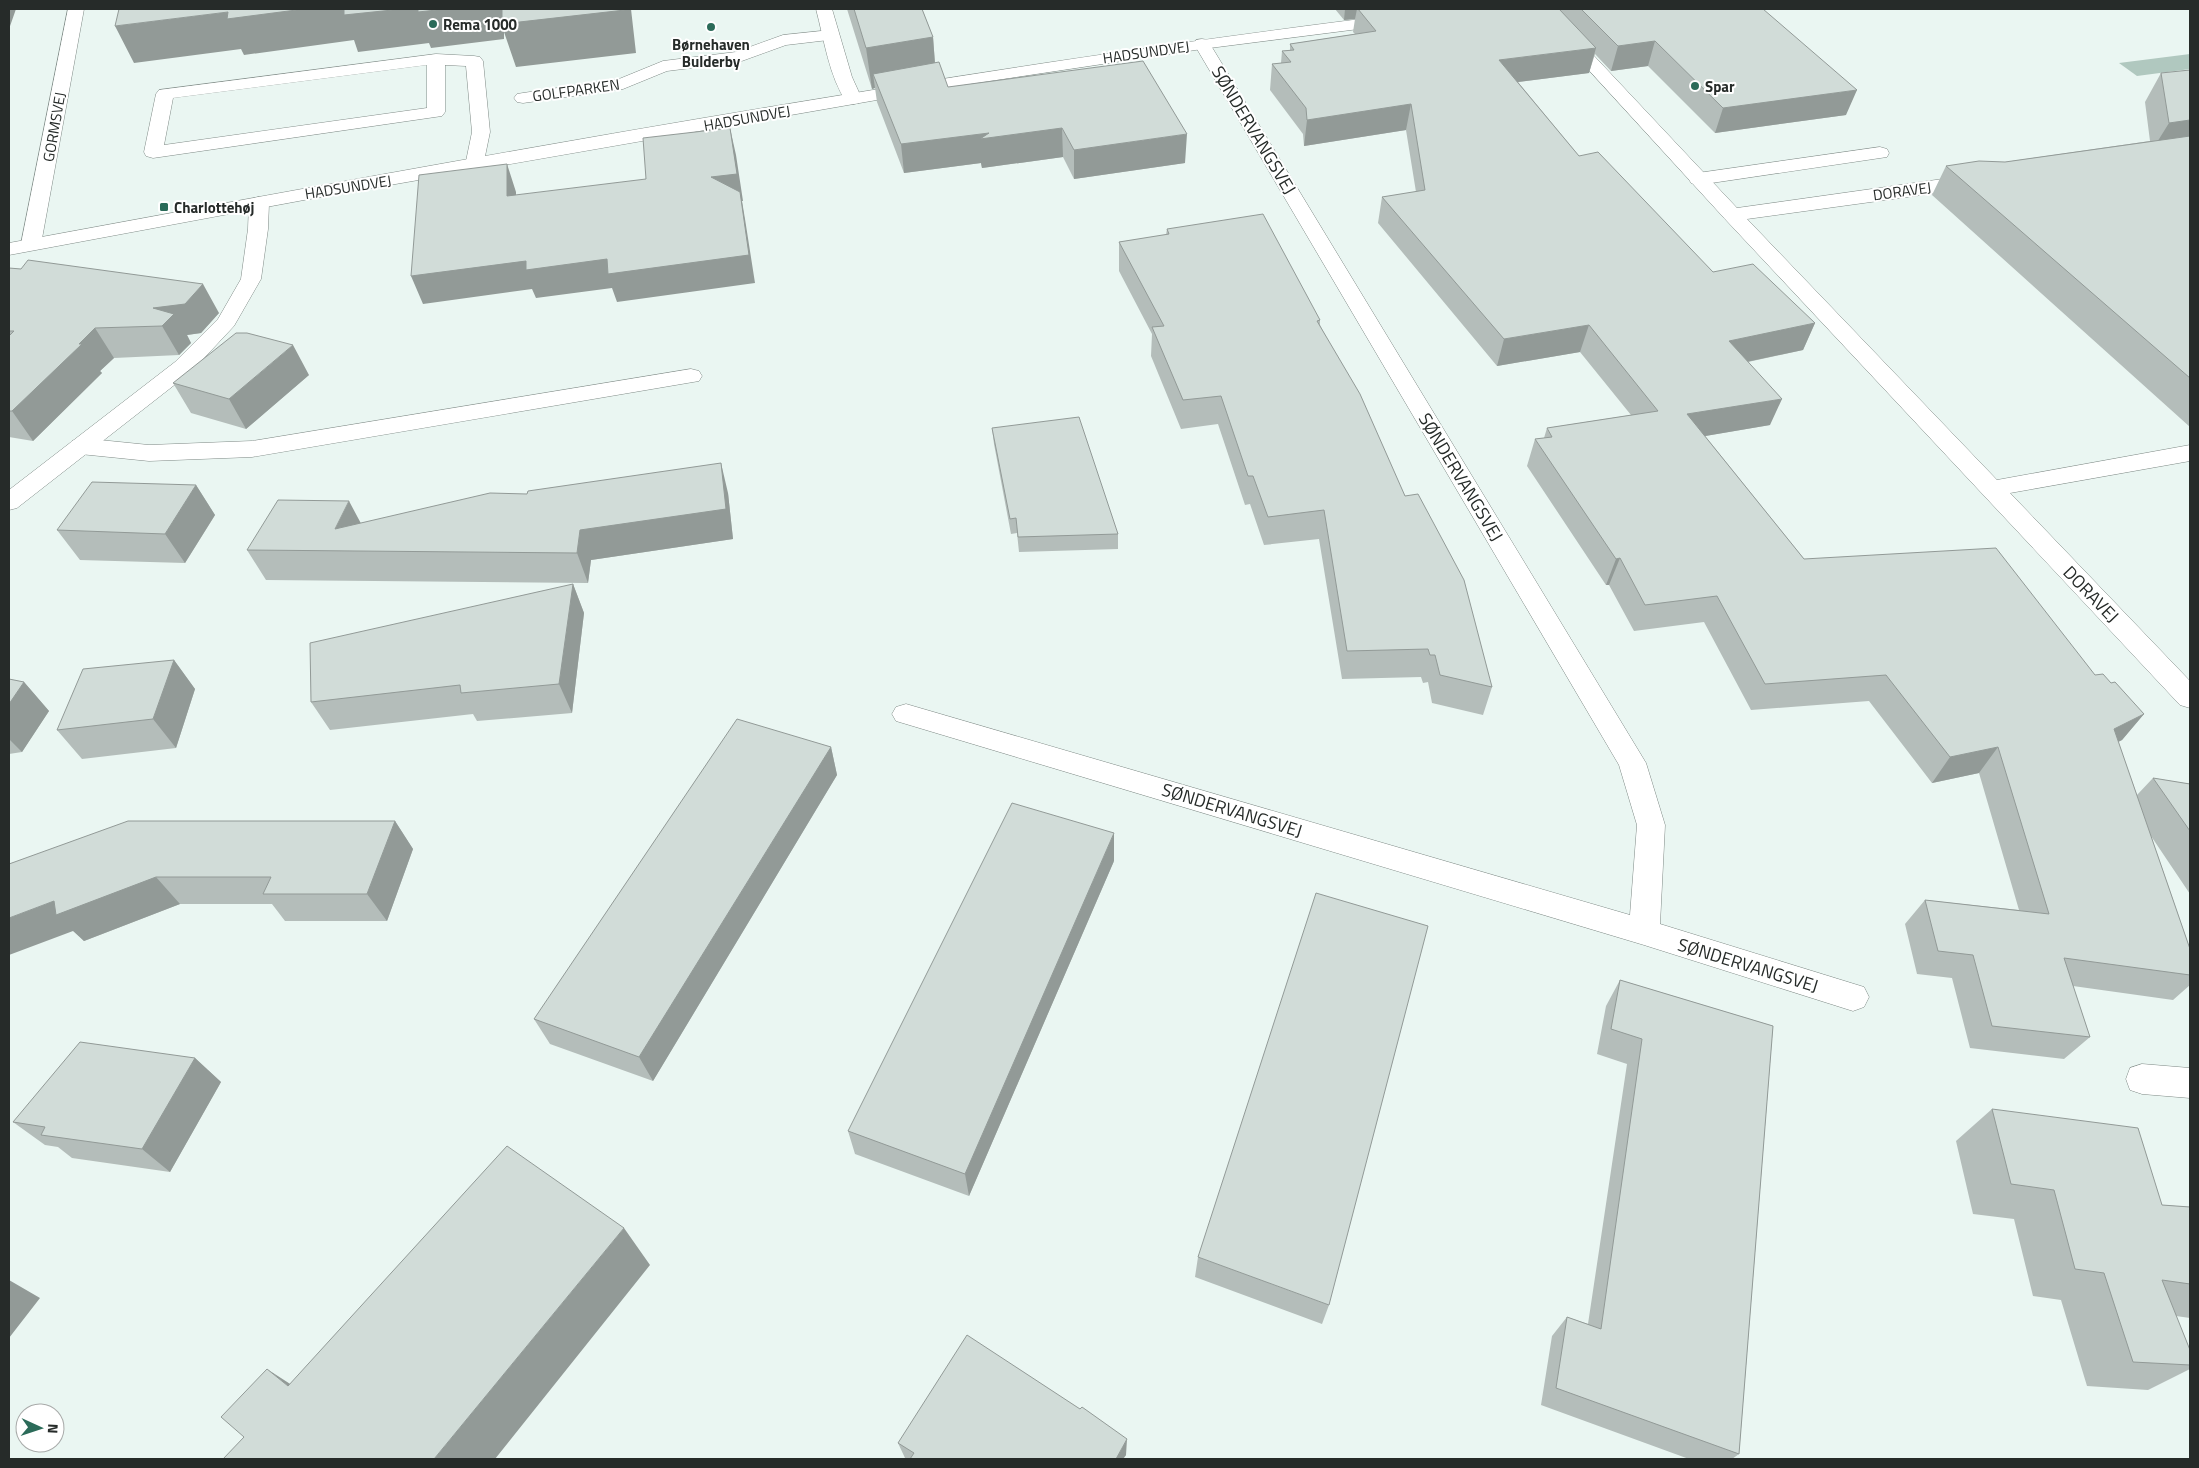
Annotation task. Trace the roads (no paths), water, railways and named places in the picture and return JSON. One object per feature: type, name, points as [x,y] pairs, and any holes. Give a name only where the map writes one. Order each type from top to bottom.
[{"type":"street","name":"GORMSVEJ","points":[[31,244],[76,9]]},
{"type":"street","points":[[824,9],[844,80],[853,99]]},
{"type":"street","name":"DORAVEJ","points":[[1541,9],[1698,179],[2190,698]]},
{"type":"street","name":"HADSUNDVEJ","points":[[9,248],[966,80],[1202,44],[1408,18]]},
{"type":"street","name":"GOLFPARKEN","points":[[523,98],[624,84],[663,66],[738,57],[783,40],[832,35]]},
{"type":"street","name":"SØNDERVANGSVEJ","points":[[1202,44],[1632,764],[1651,826],[1644,932]]},
{"type":"street","points":[[436,59],[436,112],[153,152],[165,94],[436,59],[474,62],[481,132],[474,166]]},
{"type":"street","points":[[1698,179],[1880,153]]},
{"type":"street","name":"DORAVEJ","points":[[1732,215],[1964,182],[1990,183]]},
{"type":"street","points":[[9,502],[183,367],[227,322],[251,279],[258,229],[259,203]]},
{"type":"street","points":[[80,446],[149,453],[252,449],[690,376]]},
{"type":"street","points":[[1991,489],[2190,453]]},
{"type":"street","name":"SØNDERVANGSVEJ","points":[[906,714],[1644,932],[1853,997]]},
{"type":"street","points":[[2142,1079],[2190,1083]]},
{"type":"place","name":"Rema 1000","points":[[433,24]]},
{"type":"place","name":"Børnehaven Bulderby","points":[[711,27]]},
{"type":"place","name":"Spar","points":[[1695,86]]},
{"type":"place","name":"Charlottehøj","points":[[164,207]]}]
